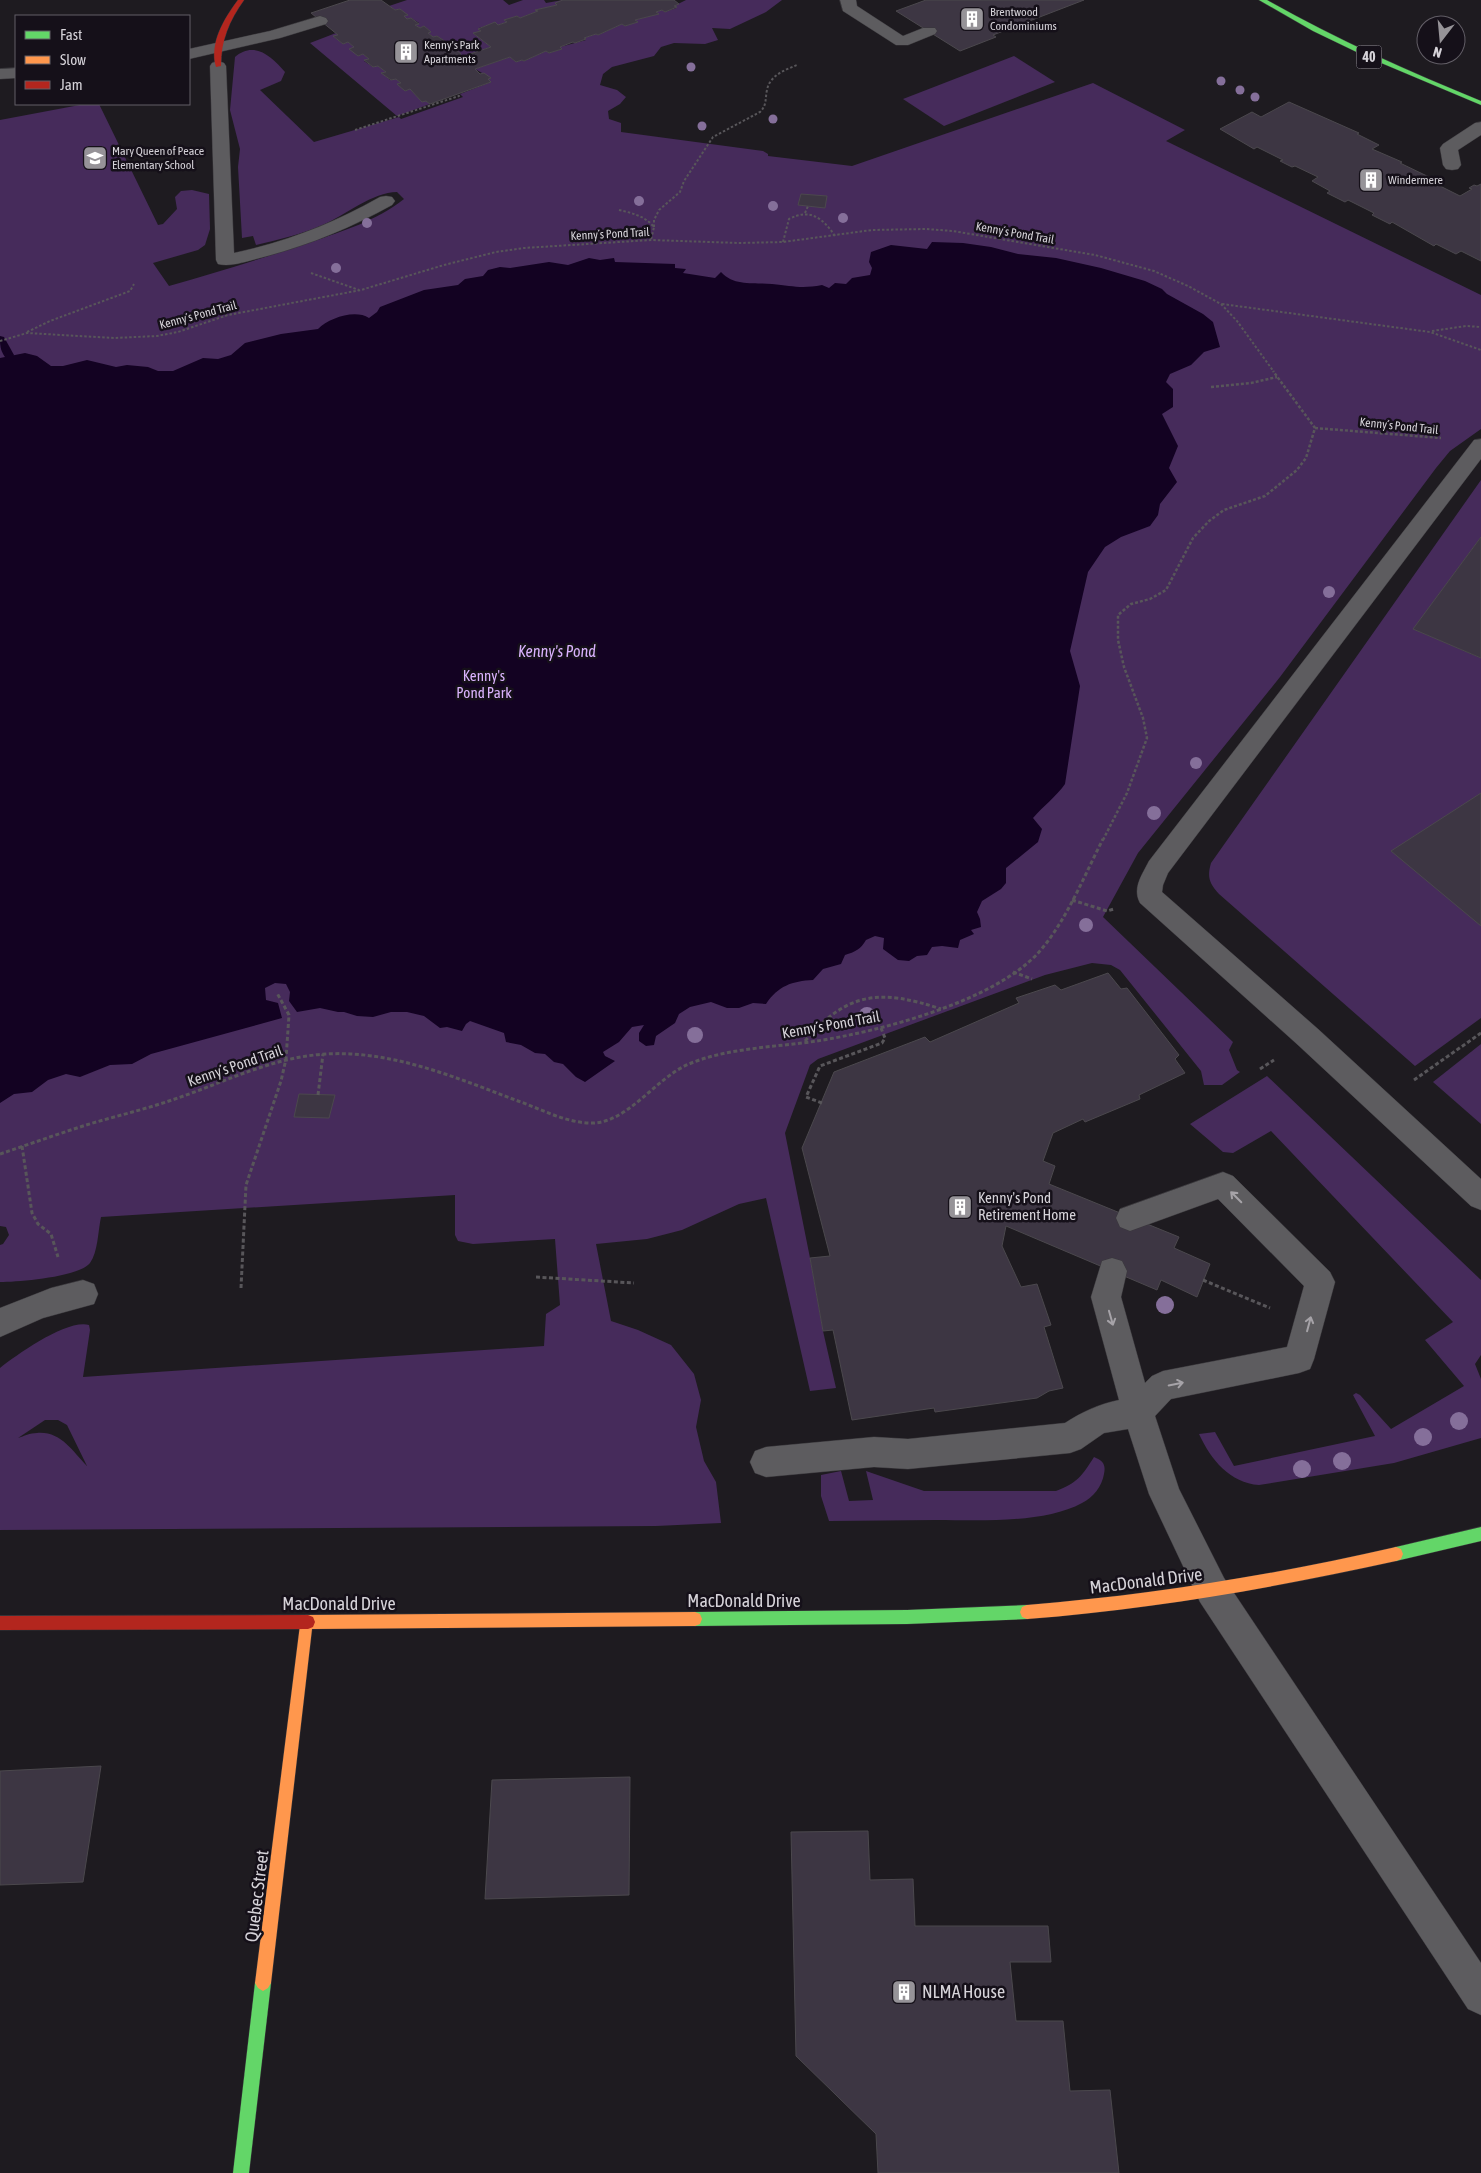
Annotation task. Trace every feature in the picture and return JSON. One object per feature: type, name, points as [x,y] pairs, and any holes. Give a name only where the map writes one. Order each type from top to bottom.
[{"type":"main road","points":[[218,66],[217,48],[221,29],[241,0]]},
{"type":"main road","name":"40","points":[[1262,0],[1308,28],[1356,51],[1481,103]]},
{"type":"main road","name":"MacDonald Drive","points":[[0,1623],[913,1617],[1090,1606],[1212,1590],[1306,1575],[1481,1534]]},
{"type":"main road","name":"Quebec Street","points":[[241,2173],[306,1622]]},
{"type":"lane","points":[[848,0],[849,8],[902,42],[929,31]]},
{"type":"lane","points":[[190,54],[274,35],[320,21]]},
{"type":"lane","points":[[218,66],[225,260],[259,254],[323,232],[356,219],[386,201]]},
{"type":"lane","points":[[0,74],[15,73]]},
{"type":"lane","points":[[1452,166],[1449,148],[1481,127]]},
{"type":"lane","points":[[1481,445],[1158,868],[1150,885],[1149,896],[1308,1037],[1481,1197]]},
{"type":"lane","points":[[766,1462],[874,1452],[908,1454],[1070,1438],[1094,1422],[1108,1417],[1138,1412],[1164,1386],[1299,1359],[1320,1282],[1223,1185],[1130,1218]]},
{"type":"lane","points":[[1112,1271],[1106,1297],[1138,1412],[1165,1494],[1212,1590],[1481,1996]]},
{"type":"lane","points":[[0,1323],[28,1308],[61,1297],[83,1294]]},
{"type":"path","points":[[651,240],[654,220],[660,210],[680,192],[684,181],[698,164],[713,137],[766,107],[767,88],[772,80],[779,73],[797,64]]},
{"type":"path","points":[[355,130],[459,96],[456,95]]},
{"type":"path","points":[[805,213],[808,206]]},
{"type":"path","points":[[620,210],[640,216],[654,227]]},
{"type":"path","points":[[783,242],[789,218],[805,213],[815,215],[824,220],[836,236]]},
{"type":"path","name":"Kenny´s Pond Trail","points":[[0,341],[27,333],[114,338],[157,336],[178,332],[228,315],[361,290],[436,267],[496,252],[651,240],[740,243],[783,242],[872,230],[926,229],[953,231],[1095,256],[1154,271],[1188,286],[1221,304],[1243,328],[1315,428]]},
{"type":"path","points":[[27,333],[50,321],[130,291],[134,284]]},
{"type":"path","name":"Kenny´s Pond Trail","points":[[1221,304],[1318,315],[1430,332],[1481,350]]},
{"type":"path","points":[[1430,332],[1466,326],[1481,327]]},
{"type":"path","points":[[1211,387],[1251,384],[1277,377]]},
{"type":"path","name":"Kenny´s Pond Trail","points":[[1315,428],[1366,430],[1444,439]]},
{"type":"path","name":"Kenny´s Pond Trail","points":[[0,1154],[172,1100],[286,1060],[323,1054],[349,1053],[397,1060],[467,1082],[569,1120],[590,1123],[603,1122],[618,1116],[666,1078],[688,1064],[722,1054],[881,1028],[941,1009],[1001,982],[1038,953],[1059,924],[1127,792],[1142,753],[1146,738],[1145,732],[1136,698],[1124,667],[1118,640],[1118,615],[1130,604],[1150,599],[1166,590],[1178,571],[1184,553],[1193,538],[1209,522],[1224,510],[1265,496],[1297,470],[1306,458],[1315,428]]},
{"type":"path","points":[[1013,972],[1032,979]]},
{"type":"path","points":[[242,1288],[246,1185],[286,1060],[289,1015],[277,993]]},
{"type":"path","points":[[804,1042],[814,1028],[832,1012],[850,1002],[878,997],[894,997],[920,1001],[941,1009]]},
{"type":"path","points":[[822,1103],[806,1097],[820,1066],[882,1043],[885,1038],[881,1028]]},
{"type":"path","points":[[1450,1056],[1481,1033]]},
{"type":"path","points":[[318,1095],[323,1054]]},
{"type":"path","points":[[22,1146],[32,1213],[38,1224],[51,1234]]},
{"type":"path","points":[[536,1277],[634,1283]]},
{"type":"path","points":[[1204,1280],[1309,1324]]},
{"type":"green space","points":[[407,0],[503,0],[509,5],[523,0],[544,0],[546,3],[563,0],[555,3],[557,5],[536,10],[538,11],[520,18],[517,16],[505,20],[507,22],[498,25],[495,23],[479,28],[481,31],[474,34],[491,47],[461,57],[459,55],[461,54],[455,49],[459,44],[446,42],[437,36],[433,37],[428,33],[431,32],[424,26],[420,28],[415,25],[419,23],[411,18],[407,19],[404,16],[407,15],[400,9],[395,10],[389,6]]},
{"type":"green space","name":"Kenny's Pond Park","points":[[686,0],[782,0],[766,12],[730,29],[712,28],[718,40],[705,44],[674,43],[661,47],[654,56],[612,67],[603,74],[600,85],[617,90],[626,97],[620,104],[608,111],[609,119],[621,123],[621,132],[763,151],[768,156],[852,166],[1093,83],[1185,130],[1166,141],[1481,295],[1481,429],[1450,451],[1436,468],[1280,677],[1138,853],[1103,917],[1233,1042],[1229,1050],[1237,1070],[1240,1072],[1222,1085],[1204,1085],[1201,1071],[1120,970],[1111,965],[1092,963],[1045,975],[818,1059],[810,1065],[785,1133],[823,1331],[836,1388],[810,1391],[766,1198],[739,1204],[682,1230],[647,1239],[596,1244],[611,1321],[638,1330],[671,1345],[694,1374],[701,1400],[696,1427],[704,1461],[716,1482],[721,1523],[656,1526],[0,1530],[0,1368],[43,1339],[68,1327],[89,1325],[90,1330],[83,1377],[544,1346],[546,1314],[560,1305],[555,1239],[473,1244],[458,1241],[455,1235],[455,1195],[101,1217],[95,1253],[90,1263],[84,1268],[48,1278],[0,1282],[0,1245],[3,1244],[9,1235],[6,1227],[0,1226],[0,120],[80,105],[99,105],[158,225],[163,224],[177,209],[175,197],[181,191],[192,190],[209,194],[210,229],[205,245],[198,250],[153,263],[169,286],[276,254],[347,229],[371,219],[404,199],[397,192],[378,196],[323,225],[256,245],[253,236],[242,238],[238,167],[240,149],[230,110],[235,57],[242,52],[256,50],[262,52],[285,72],[281,81],[260,90],[314,142],[399,117],[401,119],[463,97],[460,94],[491,82],[488,79],[491,78],[475,69],[510,57],[516,62],[524,61],[546,51],[549,53],[562,49],[560,47],[586,40],[584,38],[598,35],[622,24],[625,26],[637,22],[635,20],[658,14],[656,12],[662,10],[665,12],[676,8],[674,6]],"holes":[[[45,1420],[58,1420],[67,1425],[87,1466],[71,1448],[53,1435],[34,1433],[18,1438]]]},
{"type":"green space","points":[[336,33],[338,35],[334,37],[343,44],[348,42],[354,47],[358,56],[363,54],[369,59],[364,61],[373,67],[378,66],[386,72],[382,73],[390,80],[396,79],[401,83],[398,84],[405,91],[410,89],[422,102],[426,101],[430,104],[397,116],[310,43]]},
{"type":"green space","points":[[1014,56],[1055,82],[944,126],[903,99]]},
{"type":"green space","points":[[1481,480],[1481,537],[1414,629],[1481,658],[1481,1018],[1415,1066],[1219,894],[1211,883],[1209,872],[1211,863]]},
{"type":"green space","points":[[1481,1044],[1481,1124],[1433,1082]]},
{"type":"green space","points":[[1267,1076],[1481,1280],[1481,1355],[1475,1364],[1481,1379],[1481,1438],[1394,1463],[1259,1485],[1239,1480],[1230,1475],[1209,1453],[1199,1434],[1215,1432],[1234,1466],[1375,1436],[1353,1395],[1356,1393],[1391,1429],[1464,1386],[1425,1340],[1453,1322],[1271,1131],[1233,1153],[1223,1152],[1190,1124]]},
{"type":"green space","points":[[1094,1457],[1103,1463],[1105,1471],[1099,1487],[1093,1495],[1086,1501],[1067,1510],[1030,1518],[829,1521],[821,1496],[821,1475],[841,1471],[849,1501],[873,1500],[866,1471],[924,1491],[1056,1491],[1078,1478]]},
{"type":"water","name":"Kenny's Pond","points":[[932,242],[963,243],[991,247],[1018,254],[1056,258],[1101,268],[1145,281],[1162,289],[1213,322],[1220,347],[1204,352],[1191,365],[1170,374],[1166,382],[1173,389],[1173,407],[1162,414],[1178,446],[1169,468],[1177,482],[1160,504],[1158,515],[1150,526],[1121,537],[1105,547],[1088,572],[1070,651],[1080,686],[1065,784],[1033,818],[1042,829],[1038,842],[1006,868],[1006,883],[1001,889],[982,901],[977,912],[981,927],[971,930],[974,934],[960,940],[958,948],[932,947],[927,955],[917,956],[909,961],[898,960],[883,949],[884,938],[875,936],[866,940],[857,950],[845,955],[841,964],[823,969],[813,980],[792,983],[786,986],[775,993],[766,1004],[753,1003],[739,1008],[727,1008],[711,1002],[690,1007],[679,1014],[675,1023],[656,1036],[654,1045],[646,1046],[639,1041],[639,1033],[644,1025],[632,1027],[619,1042],[603,1052],[605,1056],[615,1061],[585,1082],[576,1077],[563,1064],[554,1062],[545,1054],[535,1053],[521,1045],[506,1042],[504,1033],[470,1021],[462,1031],[447,1027],[440,1028],[424,1016],[407,1012],[391,1012],[373,1017],[357,1016],[320,1008],[297,1012],[289,1001],[290,992],[286,984],[275,983],[265,988],[266,1000],[278,1003],[282,1018],[151,1054],[132,1064],[110,1065],[80,1077],[66,1074],[48,1080],[32,1092],[14,1094],[0,1103],[0,358],[25,353],[37,356],[51,366],[63,366],[87,360],[116,367],[127,365],[148,367],[158,371],[173,371],[203,358],[218,359],[231,355],[245,343],[281,334],[318,329],[329,321],[342,316],[357,314],[369,318],[380,307],[424,290],[458,285],[465,279],[483,276],[488,270],[500,267],[510,268],[549,262],[568,265],[589,258],[600,260],[614,258],[615,262],[675,264],[675,268],[686,269],[683,273],[715,278],[721,272],[732,280],[745,283],[803,287],[822,285],[829,288],[835,283],[846,284],[852,278],[870,275],[872,268],[869,262],[871,252],[891,245],[927,249]]},
{"type":"building","name":"Kenny's Park Apartments","points":[[350,0],[381,0],[395,10],[400,9],[408,15],[404,16],[407,19],[411,18],[419,24],[415,25],[420,28],[424,26],[431,32],[428,33],[446,42],[442,43],[451,50],[455,49],[461,54],[459,55],[461,57],[491,47],[473,33],[481,31],[478,29],[495,22],[498,25],[507,22],[504,20],[517,16],[520,18],[538,11],[535,10],[557,5],[555,3],[563,0],[674,0],[679,4],[674,6],[677,7],[665,12],[662,10],[656,12],[659,14],[635,20],[638,22],[625,26],[622,24],[598,35],[596,34],[560,47],[562,49],[549,53],[546,51],[524,61],[516,62],[510,57],[475,69],[480,74],[484,73],[491,78],[488,79],[491,82],[430,104],[426,101],[422,102],[410,89],[405,91],[397,84],[401,83],[396,79],[391,80],[381,73],[386,72],[378,66],[373,67],[364,60],[369,59],[363,54],[358,56],[349,49],[354,47],[348,42],[343,44],[333,36],[338,35],[311,13]]},
{"type":"building","name":"Brentwood Condominiums","points":[[926,0],[1084,0],[993,35],[996,37],[960,51],[896,11]]},
{"type":"building","name":"Windermere","points":[[1289,102],[1359,133],[1357,134],[1379,145],[1372,149],[1402,162],[1400,163],[1429,177],[1426,179],[1460,196],[1472,189],[1469,188],[1474,185],[1481,184],[1481,261],[1461,251],[1456,254],[1436,244],[1434,246],[1392,222],[1390,224],[1372,215],[1374,213],[1348,200],[1345,202],[1327,193],[1330,191],[1312,181],[1318,177],[1295,166],[1292,167],[1280,161],[1283,160],[1257,147],[1254,149],[1220,129],[1252,112],[1261,117]]},
{"type":"building","points":[[801,194],[827,196],[825,208],[798,205]]},
{"type":"building","points":[[1481,537],[1481,658],[1413,629]]},
{"type":"building","points":[[1481,793],[1481,926],[1391,851]]},
{"type":"building","name":"Kenny's Pond Retirement Home","points":[[1108,973],[1121,989],[1127,988],[1179,1055],[1175,1059],[1185,1073],[1139,1095],[1140,1099],[1085,1122],[1083,1119],[1053,1133],[1043,1161],[1055,1166],[1049,1184],[1179,1237],[1174,1248],[1210,1264],[1197,1297],[1161,1280],[1157,1290],[1006,1226],[1002,1246],[1021,1287],[1037,1284],[1051,1325],[1044,1327],[1063,1388],[1049,1391],[1037,1398],[935,1412],[934,1408],[852,1420],[833,1330],[823,1331],[810,1258],[830,1256],[802,1148],[834,1072],[925,1037],[930,1042],[1019,1003],[1016,998],[1055,985],[1061,990]]},
{"type":"building","points":[[299,1094],[335,1095],[329,1118],[294,1117]]},
{"type":"building","points":[[101,1766],[83,1882],[0,1885],[0,1771]]},
{"type":"building","points":[[630,1777],[629,1895],[485,1899],[492,1780]]},
{"type":"building","name":"NLMA House","points":[[868,1831],[870,1880],[913,1879],[915,1926],[1048,1926],[1051,1962],[1010,1962],[1016,2021],[1063,2021],[1070,2091],[1110,2090],[1119,2173],[878,2173],[876,2134],[796,2056],[791,1832]]},
{"type":"waterway","points":[[0,339],[9,355]]},
{"type":"traffic: fast","points":[[1262,0],[1370,56],[1481,103]]},
{"type":"traffic: fast","points":[[1396,1554],[1481,1534]]},
{"type":"traffic: fast","points":[[695,1619],[907,1617],[1027,1612]]},
{"type":"traffic: fast","points":[[241,2173],[263,1983]]},
{"type":"traffic: slow","points":[[1027,1612],[1166,1598],[1259,1583],[1396,1554]]},
{"type":"traffic: slow","points":[[308,1622],[695,1619]]},
{"type":"traffic: slow","points":[[263,1983],[306,1622]]},
{"type":"traffic: jam","points":[[218,66],[220,38],[226,23],[241,0]]},
{"type":"traffic: jam","points":[[0,1623],[308,1622]]},
{"type":"place","name":"Brentwood Condominiums","points":[[972,19]]},
{"type":"place","name":"Kenny's Park Apartments","points":[[406,52]]},
{"type":"place","name":"Mary Queen of Peace Elementary School","points":[[95,158]]},
{"type":"place","name":"Windermere","points":[[1371,180]]},
{"type":"place","name":"Kenny's Pond Retirement Home","points":[[960,1207]]},
{"type":"place","name":"NLMA House","points":[[904,1992]]}]
